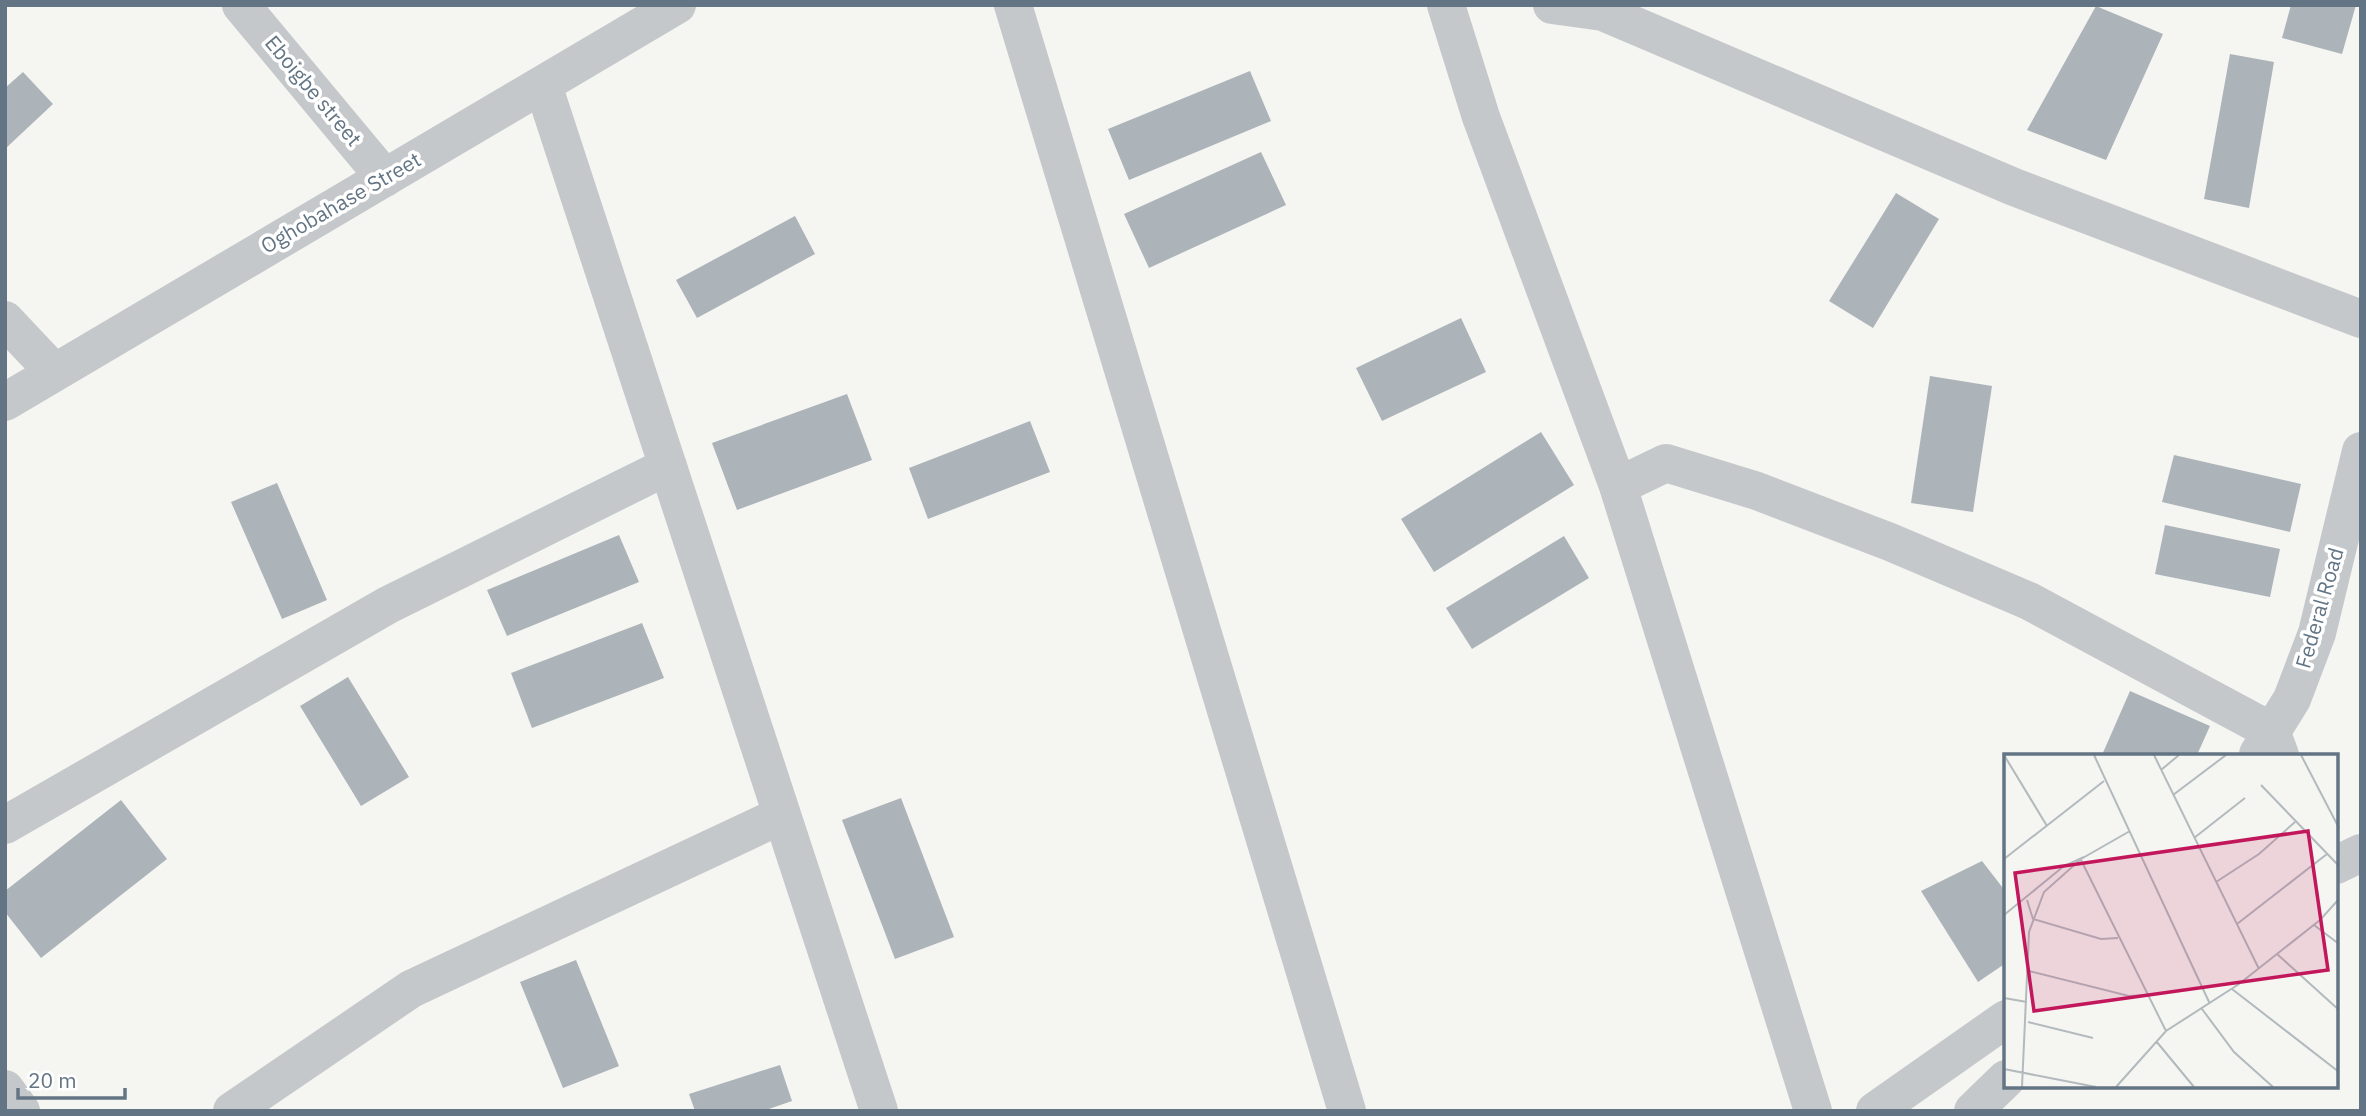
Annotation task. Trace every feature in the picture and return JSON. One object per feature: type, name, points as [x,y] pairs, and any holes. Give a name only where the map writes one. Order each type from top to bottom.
[{"type":"street","name":"Eboigbe street","points":[[241,5],[385,178]]},
{"type":"street","name":"Oghobahase Street","points":[[5,402],[677,5]]},
{"type":"street","points":[[1013,5],[1347,1111]]},
{"type":"street","points":[[1446,5],[1481,117],[1618,486],[1813,1111]]},
{"type":"street","points":[[1552,5],[1603,12],[2014,187],[2361,319]]},
{"type":"street","points":[[543,85],[879,1111]]},
{"type":"street","points":[[5,320],[54,372]]},
{"type":"street","name":"Federal Road","points":[[2269,747],[2292,699],[2317,633],[2361,450]]},
{"type":"street","points":[[1618,486],[1666,463],[1769,496],[1890,542],[2029,601],[2269,747]]},
{"type":"street","points":[[5,825],[388,606],[668,466]]},
{"type":"street","points":[[232,1111],[411,989],[782,815]]},
{"type":"street","points":[[2338,864],[2361,853]]},
{"type":"street","points":[[1875,1111],[2004,1021]]},
{"type":"street","points":[[1973,1111],[2004,1081]]},
{"type":"street","points":[[5,1089],[21,1111]]},
{"type":"building","points":[[2291,5],[2356,5],[2342,54],[2282,38]]},
{"type":"building","points":[[2096,6],[2163,34],[2106,160],[2027,130]]},
{"type":"building","points":[[2230,54],[2274,62],[2249,208],[2204,199]]},
{"type":"building","points":[[1250,71],[1271,121],[1129,180],[1108,129]]},
{"type":"building","points":[[23,72],[53,104],[5,149],[5,88]]},
{"type":"building","points":[[1261,152],[1286,205],[1149,268],[1124,214]]},
{"type":"building","points":[[1896,193],[1939,219],[1873,328],[1829,301]]},
{"type":"building","points":[[795,216],[815,254],[697,318],[676,280]]},
{"type":"building","points":[[1461,318],[1486,372],[1382,421],[1356,368]]},
{"type":"building","points":[[1930,376],[1992,386],[1973,512],[1911,503]]},
{"type":"building","points":[[847,394],[872,460],[737,510],[712,443]]},
{"type":"building","points":[[1030,421],[1050,472],[928,519],[909,468]]},
{"type":"building","points":[[1541,432],[1574,485],[1434,572],[1401,519]]},
{"type":"building","points":[[2174,455],[2301,484],[2290,532],[2162,502]]},
{"type":"building","points":[[277,483],[327,600],[282,619],[231,502]]},
{"type":"building","points":[[2165,525],[2280,549],[2270,597],[2155,574]]},
{"type":"building","points":[[619,535],[639,582],[507,636],[487,590]]},
{"type":"building","points":[[1564,536],[1589,578],[1472,649],[1446,608]]},
{"type":"building","points":[[642,623],[664,678],[532,728],[511,673]]},
{"type":"building","points":[[348,677],[409,777],[361,806],[300,706]]},
{"type":"building","points":[[2130,691],[2210,726],[2197,754],[2102,754]]},
{"type":"building","points":[[901,798],[954,937],[895,959],[842,820]]},
{"type":"building","points":[[121,800],[167,859],[41,958],[5,912],[5,891]]},
{"type":"building","points":[[1982,861],[2004,889],[2004,964],[1978,982],[1921,891]]},
{"type":"building","points":[[576,960],[619,1066],[563,1088],[520,982]]},
{"type":"building","points":[[780,1065],[792,1101],[763,1111],[695,1111],[689,1094]]}]
